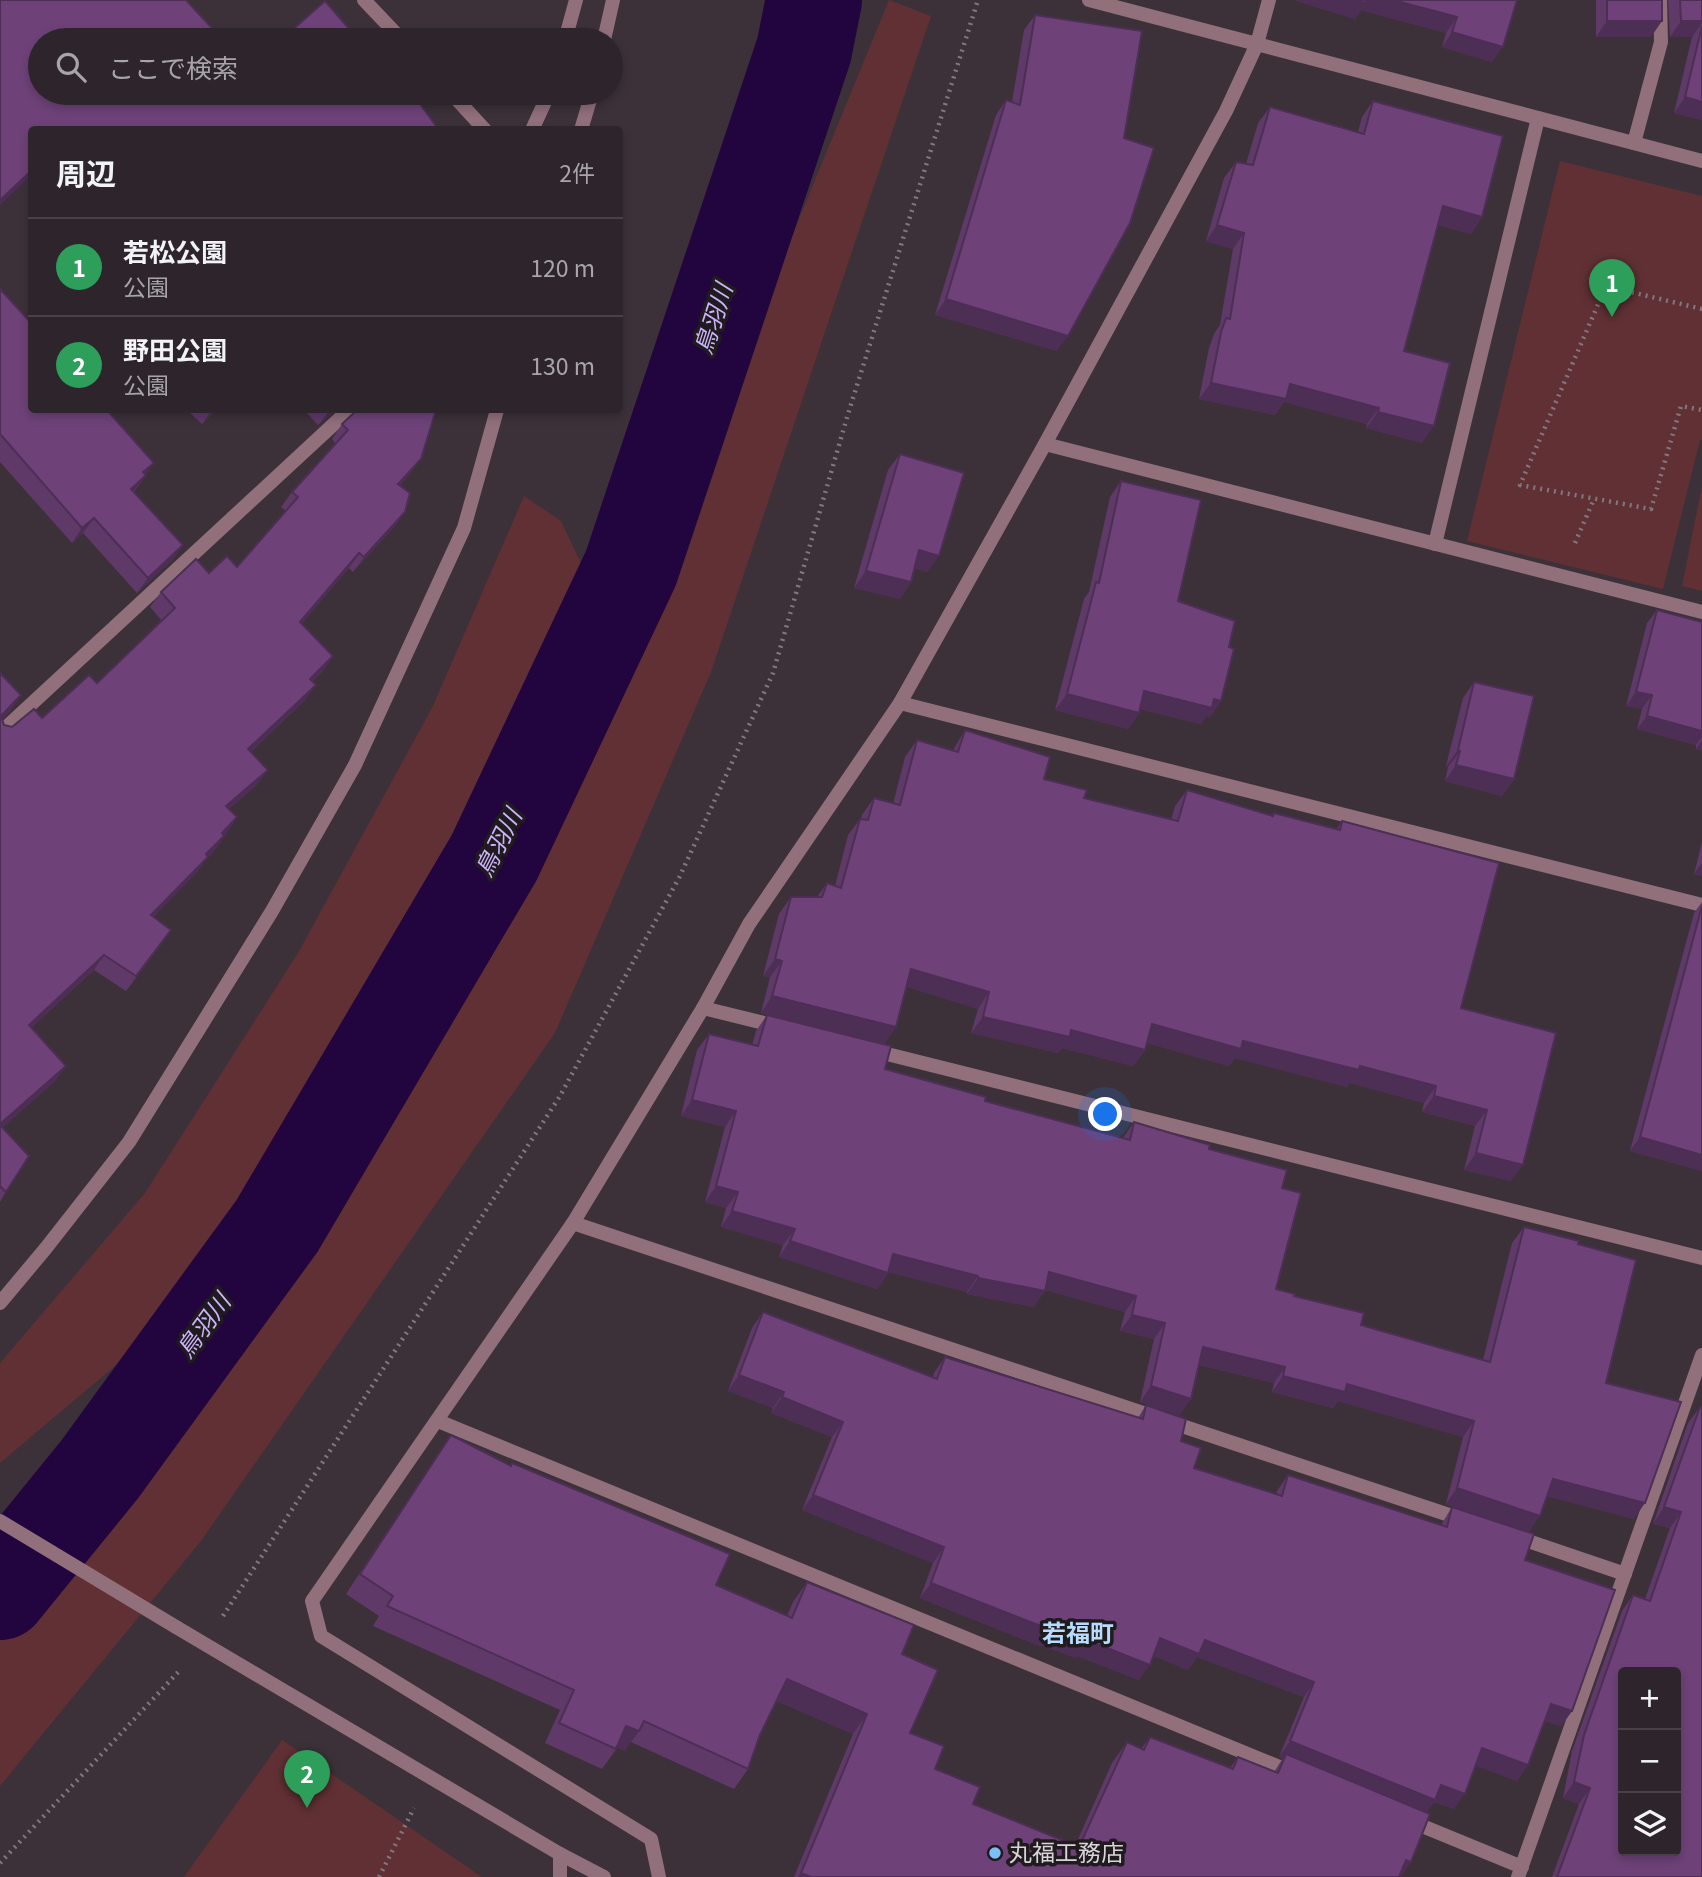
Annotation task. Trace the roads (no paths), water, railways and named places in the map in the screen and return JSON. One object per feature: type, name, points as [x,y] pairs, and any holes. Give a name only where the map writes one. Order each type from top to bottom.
[{"type":"street","points":[[364,0],[391,28]]},
{"type":"street","points":[[568,28],[576,0]]},
{"type":"street","points":[[606,28],[612,0]]},
{"type":"street","points":[[1089,0],[1702,160]]},
{"type":"street","points":[[659,1877],[650,1839],[321,1636],[312,1601],[573,1223],[703,1008],[749,924],[900,703],[1226,111],[1257,44],[1269,0]]},
{"type":"street","points":[[1634,143],[1661,42],[1660,0]]},
{"type":"street","points":[[462,105],[481,126]]},
{"type":"street","points":[[534,126],[543,105]]},
{"type":"street","points":[[582,126],[588,105]]},
{"type":"street","points":[[1435,544],[1538,118]]},
{"type":"street","points":[[0,733],[346,413]]},
{"type":"street","points":[[0,1303],[129,1142],[272,911],[355,765],[464,528],[496,413]]},
{"type":"street","points":[[1045,444],[1702,612]]},
{"type":"street","points":[[900,703],[1702,905]]},
{"type":"street","points":[[703,1008],[798,1032]]},
{"type":"street","points":[[852,1045],[1702,1258]]},
{"type":"street","points":[[573,1223],[1625,1574]]},
{"type":"street","points":[[1393,1814],[1520,1872],[1702,1355]]},
{"type":"street","points":[[438,1421],[1302,1776]]},
{"type":"street","points":[[0,1521],[560,1854],[604,1877]]},
{"type":"street","points":[[560,1854],[560,1877]]},
{"type":"waterway","name":"鳥羽川","points":[[0,1592],[100,1469],[277,1226],[494,858],[631,568],[804,50],[814,0]]},
{"type":"place","name":"若松公園","points":[[1612,317]]},
{"type":"place","name":"野田公園","points":[[307,1808]]},
{"type":"place","name":"丸福工務店","points":[[995,1853]]},
{"type":"district","name":"若福町","points":[[1078,1634]]}]
